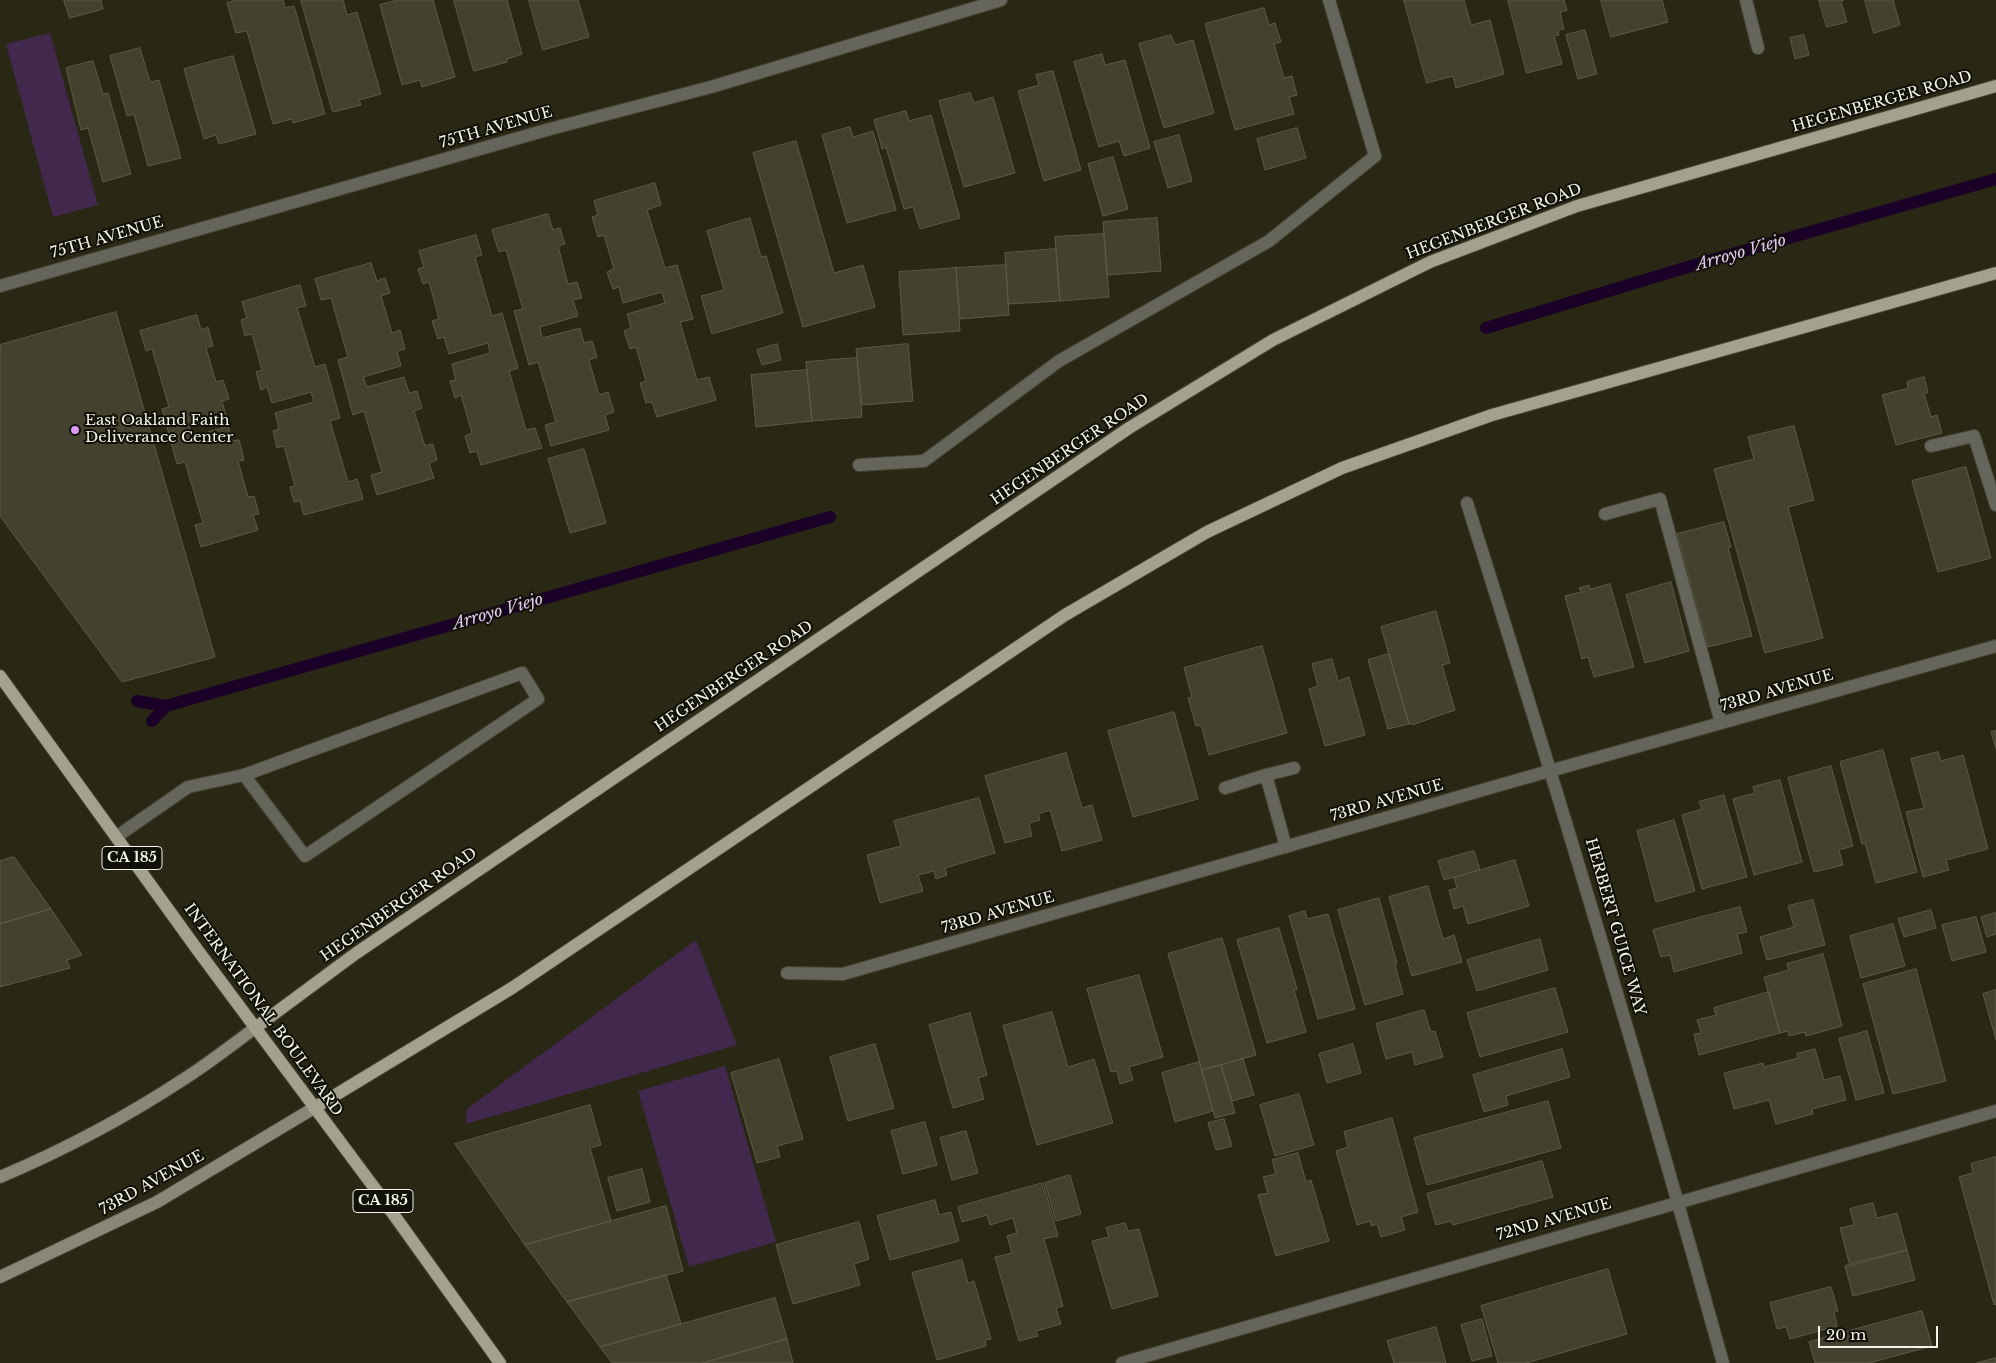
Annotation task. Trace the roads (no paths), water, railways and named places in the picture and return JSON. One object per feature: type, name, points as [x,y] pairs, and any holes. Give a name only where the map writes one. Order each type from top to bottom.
[{"type":"main road","name":"HEGENBERGER ROAD","points":[[255,1028],[363,948],[1129,428],[1273,340],[1430,262],[1577,206],[1996,86]]},
{"type":"main road","points":[[314,1108],[512,988],[1065,615],[1207,532],[1342,468],[1492,415],[1996,273]]},
{"type":"main road","name":"INTERNATIONAL BOULEVARD","points":[[0,676],[4,690],[116,837],[500,1363]]},
{"type":"main road","points":[[0,1177],[61,1149],[143,1104],[185,1079],[255,1028]]},
{"type":"main road","name":"73RD AVENUE","points":[[0,1277],[157,1202],[314,1108]]},
{"type":"street","name":"75TH AVENUE","points":[[0,286],[550,129],[711,87],[1001,0]]},
{"type":"street","points":[[860,465],[924,462],[1059,361],[1269,240],[1374,156],[1329,0]]},
{"type":"street","points":[[1746,0],[1758,48]]},
{"type":"street","points":[[1931,446],[1974,436],[1996,505]]},
{"type":"street","points":[[1606,514],[1660,499],[1721,723]]},
{"type":"street","name":"HERBERT GUICE WAY","points":[[1467,503],[1552,771],[1678,1201],[1723,1363]]},
{"type":"street","name":"73RD AVENUE","points":[[787,973],[843,974],[1996,646]]},
{"type":"street","points":[[116,837],[188,787],[244,775],[522,673],[538,699],[305,856],[244,775]]},
{"type":"street","points":[[1225,788],[1294,768]]},
{"type":"street","points":[[1266,775],[1286,847]]},
{"type":"street","name":"72ND AVENUE","points":[[1122,1363],[1678,1201],[1996,1111]]},
{"type":"waterway","name":"Arroyo Viejo","points":[[1486,328],[1701,263],[1996,179]]},
{"type":"waterway","name":"Arroyo Viejo","points":[[152,721],[166,706],[830,517]]},
{"type":"waterway","name":"Arroyo Viejo","points":[[137,701],[166,706]]},
{"type":"place","name":"East Oakland Faith Deliverance Center","points":[[75,430]]}]
